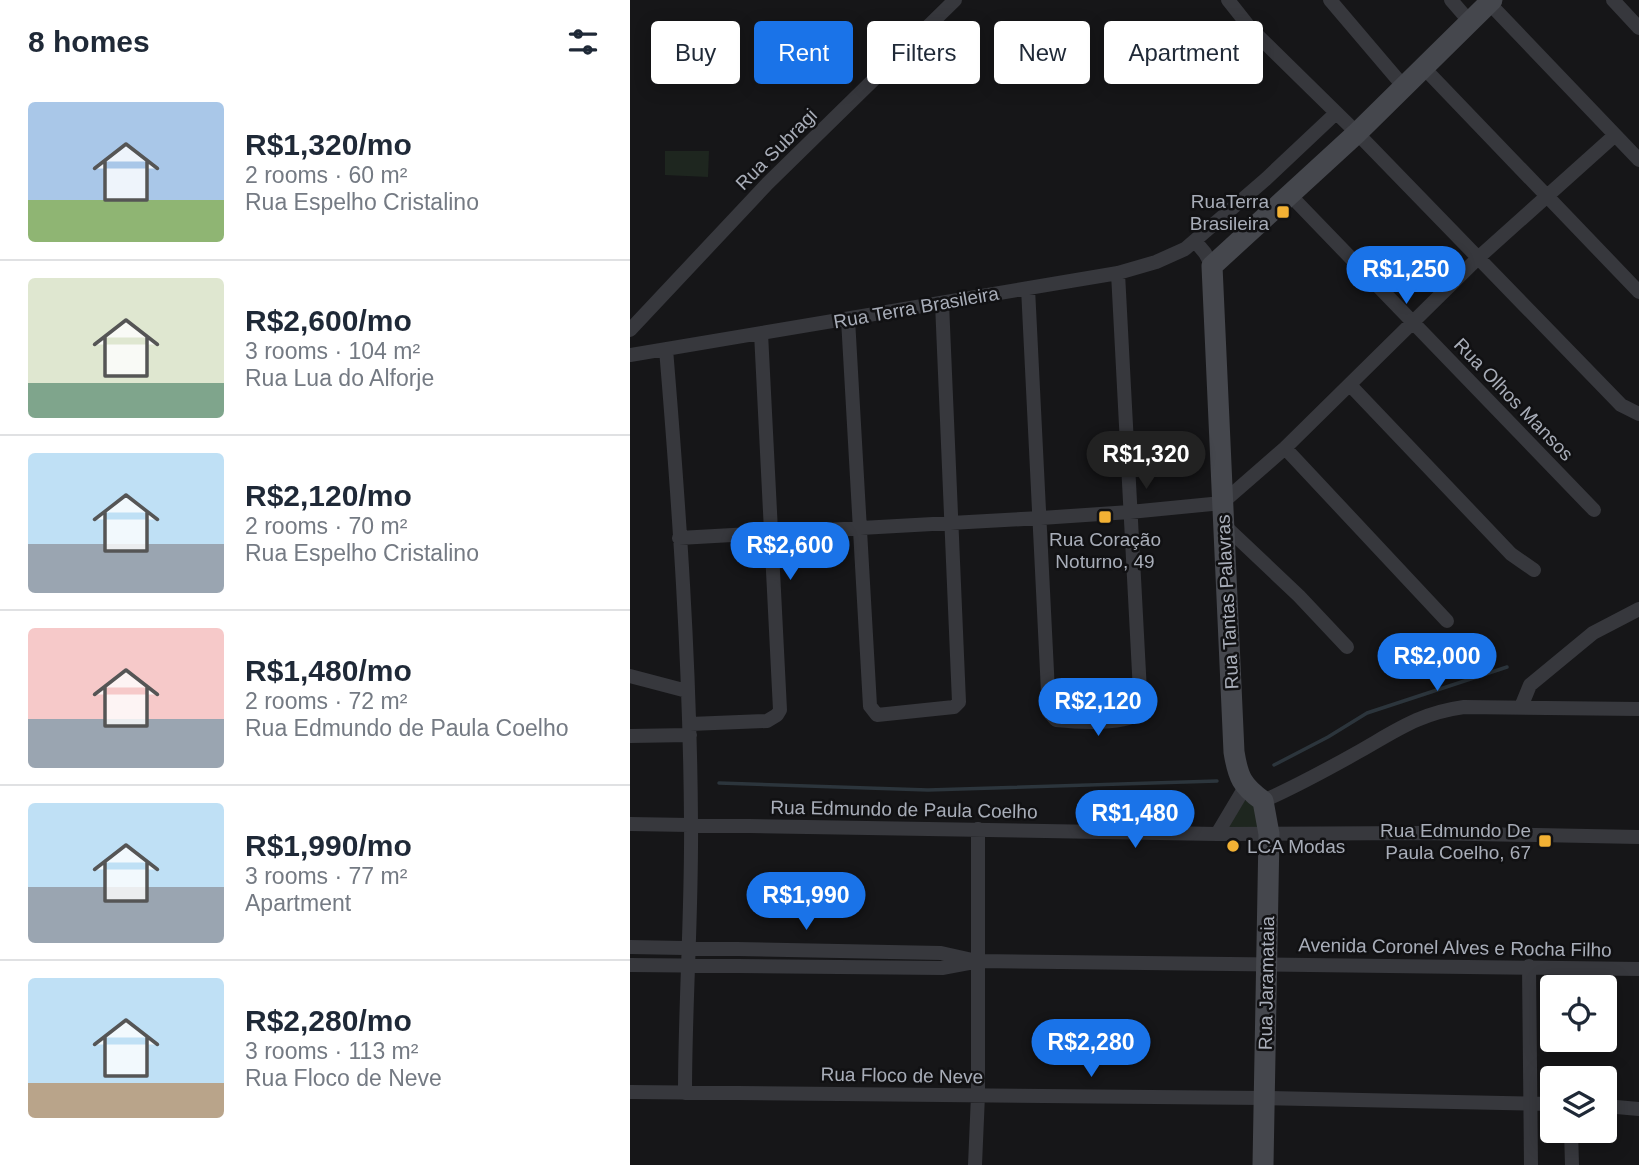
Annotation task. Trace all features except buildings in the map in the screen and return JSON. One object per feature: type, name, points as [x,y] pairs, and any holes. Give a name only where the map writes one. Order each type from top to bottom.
[{"type":"street","name":"Rua Subragi","points":[[630,330],[768,183],[955,0]]},
{"type":"street","points":[[1227,0],[1251,29],[1357,133],[1621,405],[1639,414]]},
{"type":"street","points":[[1329,0],[1404,87]]},
{"type":"street","points":[[1451,0],[1470,22]]},
{"type":"street","points":[[1613,0],[1639,27]]},
{"type":"street","points":[[1195,241],[1212,267],[1357,133],[1491,2],[1639,160]]},
{"type":"street","points":[[1424,68],[1639,292]]},
{"type":"street","name":"Rua Terra Brasileira","points":[[630,355],[1118,273],[1171,257],[1195,241],[1336,113]]},
{"type":"street","points":[[679,538],[1041,518],[1222,503],[1285,448],[1478,258],[1614,135]]},
{"type":"street","name":"Rua Olhos Mansos","points":[[1290,195],[1594,510]]},
{"type":"street","name":"Rua Tantas Palavras","points":[[1212,267],[1234,752],[1239,776],[1245,788]]},
{"type":"street","points":[[1028,288],[1050,715],[1056,720],[1078,722],[1130,719],[1141,711],[1118,273]]},
{"type":"street","points":[[848,319],[871,708],[877,715],[951,708],[959,702],[942,303]]},
{"type":"street","points":[[630,736],[767,721],[774,719],[780,710],[761,333]]},
{"type":"street","points":[[666,348],[683,566],[690,729],[691,824],[685,1093]]},
{"type":"street","points":[[1350,385],[1511,554],[1534,570]]},
{"type":"street","points":[[1285,448],[1447,621]]},
{"type":"street","points":[[1225,526],[1299,596],[1347,648]]},
{"type":"street","points":[[1521,707],[1530,685],[1537,679],[1593,633],[1639,609]]},
{"type":"street","points":[[630,677],[687,691]]},
{"type":"street","points":[[1217,834],[1245,788],[1264,801],[1325,771],[1426,714],[1464,707],[1639,709]]},
{"type":"street","name":"Rua Jaramataia","points":[[1263,1165],[1269,834],[1264,801]]},
{"type":"street","name":"Rua Edmundo de Paula Coelho","points":[[630,824],[1217,834],[1639,836]]},
{"type":"street","points":[[975,1165],[978,1096],[978,829]]},
{"type":"street","name":"Avenida Coronel Alves e Rocha Filho","points":[[630,947],[941,953],[977,961]]},
{"type":"street","name":"Avenida Coronel Alves e Rocha Filho","points":[[630,964],[942,968],[977,961],[1639,969]]},
{"type":"street","points":[[1529,967],[1531,1165]]},
{"type":"street","name":"Rua Floco de Neve","points":[[630,1092],[1540,1103]]},
{"type":"street","points":[[1617,1107],[1639,1108]]},
{"type":"street","points":[[1571,1143],[1572,1165]]},
{"type":"shaded area","points":[[665,151],[709,151],[708,177],[665,175]]},
{"type":"shaded area","points":[[1243,800],[1259,804],[1260,828],[1227,828]]},
{"type":"waterway","points":[[1274,765],[1367,713],[1507,667]]},
{"type":"waterway","points":[[719,783],[928,790],[1217,781]]},
{"type":"place","name":"RuaTerra Brasileira","points":[[1283,212]]},
{"type":"place","name":"Rua Coração Noturno, 49","points":[[1105,517]]},
{"type":"place","name":"Rua Edmundo De Paula Coelho, 67","points":[[1545,841]]},
{"type":"place","name":"LCA Modas","points":[[1233,846]]}]
